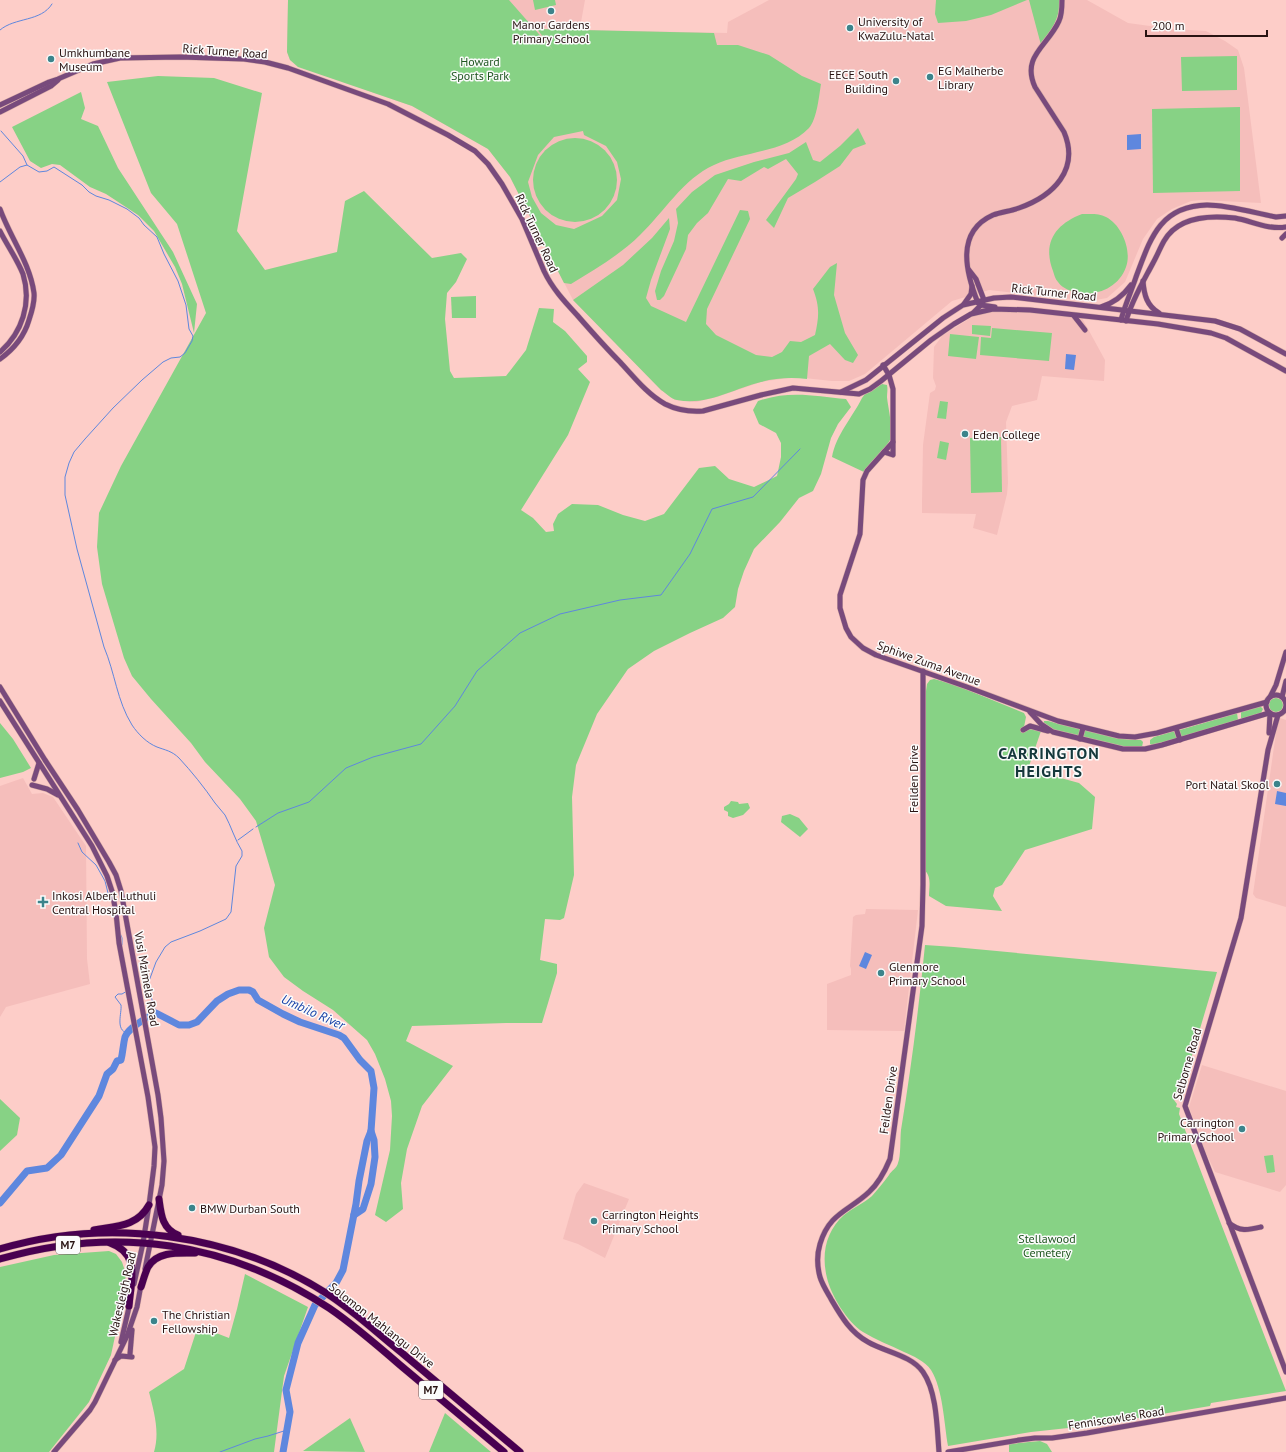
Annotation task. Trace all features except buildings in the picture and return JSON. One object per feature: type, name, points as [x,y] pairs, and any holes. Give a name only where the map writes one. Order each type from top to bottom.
[{"type":"highway","points":[[159,1199],[161,1215],[166,1226],[175,1234],[195,1241]]},
{"type":"highway","points":[[68,1235],[129,1223],[142,1217],[149,1205]]},
{"type":"highway","name":"Solomon Mahlangu Drive","points":[[0,1248],[32,1240],[68,1235],[103,1233],[148,1235],[195,1241],[252,1258],[294,1276],[326,1294],[363,1322],[520,1452]]},
{"type":"highway","points":[[106,1241],[121,1248],[131,1260],[132,1270],[129,1306]]},
{"type":"highway","name":"Solomon Mahlangu Drive","points":[[0,1260],[56,1246],[106,1241],[183,1247],[205,1252],[257,1270],[284,1282],[319,1302],[357,1329],[504,1452]]},
{"type":"highway","points":[[141,1287],[147,1268],[156,1258],[175,1253],[205,1252]]},
{"type":"main road","points":[[1004,308],[981,302],[972,285],[966,252],[967,245],[971,234],[979,224],[993,215],[1021,207],[1042,196],[1058,183],[1066,170],[1069,152],[1067,139],[1035,87],[1031,79],[1030,71],[1032,61],[1036,53],[1061,16],[1062,0]]},
{"type":"main road","name":"Rick Turner Road","points":[[0,104],[93,64],[120,58],[160,57],[265,62],[288,68],[381,102],[469,146],[488,164],[502,184],[522,219],[544,272],[552,286],[596,337],[655,398],[680,410],[696,411],[715,408],[787,389],[859,394],[870,389],[889,375],[945,329],[971,314],[1004,308],[1166,325],[1219,335],[1286,371]]},
{"type":"main road","name":"Rick Turner Road","points":[[0,112],[51,86],[58,79]]},
{"type":"main road","points":[[1123,320],[1151,238],[1161,224],[1173,214],[1186,208],[1208,205],[1276,217],[1286,216]]},
{"type":"main road","points":[[0,209],[8,231],[29,272],[34,293],[33,304],[24,333],[14,348],[0,359]]},
{"type":"main road","points":[[1126,310],[1168,235],[1181,223],[1188,220],[1205,217],[1229,218],[1273,228],[1286,227]]},
{"type":"main road","points":[[0,231],[22,273],[27,290],[25,312],[20,327],[12,340],[0,352]]},
{"type":"main road","points":[[1282,238],[1286,234]]},
{"type":"main road","points":[[1142,262],[1151,266]]},
{"type":"main road","points":[[969,270],[976,279],[981,302]]},
{"type":"main road","points":[[1099,307],[1107,305],[1120,297],[1136,280]]},
{"type":"main road","points":[[1143,280],[1147,301],[1153,309],[1161,315]]},
{"type":"main road","points":[[963,305],[971,294],[972,285]]},
{"type":"main road","name":"Rick Turner Road","points":[[841,392],[866,380],[947,315],[963,305],[1003,297],[1126,310],[1227,324],[1240,329],[1286,354]]},
{"type":"main road","points":[[971,314],[981,302]]},
{"type":"main road","points":[[1074,316],[1085,330]]},
{"type":"main road","points":[[883,366],[889,375],[893,389],[892,455],[884,452]]},
{"type":"main road","name":"Sphiwe Zuma Avenue","points":[[892,442],[867,471],[863,480],[860,534],[841,588],[840,608],[843,621],[848,633],[863,648],[876,656],[923,671],[1058,721],[1119,736],[1135,737],[1158,733],[1268,700]]},
{"type":"main road","points":[[1286,652],[1276,685],[1268,700],[1266,708],[1270,713],[1278,715],[1284,712],[1286,681]]},
{"type":"main road","name":"Feilden Drive","points":[[923,671],[922,926],[892,1149],[886,1169],[877,1184],[861,1199],[841,1212],[827,1227],[820,1243],[818,1263],[820,1278],[842,1318],[854,1332],[878,1347],[915,1363],[924,1373],[928,1380],[933,1398],[939,1452]]},
{"type":"main road","name":"Vusi Mzimela Road","points":[[0,687],[78,810],[116,875],[125,913],[161,1118],[164,1161],[159,1199],[148,1235]]},
{"type":"main road","points":[[1268,700],[1275,696],[1284,700]]},
{"type":"main road","name":"Vusi Mzimela Road","points":[[0,701],[92,846],[110,883],[116,913],[119,943],[148,1097],[155,1147],[149,1205],[148,1235]]},
{"type":"main road","name":"Sphiwe Zuma Avenue","points":[[1029,711],[1041,724],[1053,732],[1132,750],[1150,748],[1180,740],[1270,713]]},
{"type":"main road","name":"Selborne Road","points":[[1268,750],[1267,743],[1270,727],[1270,713]]},
{"type":"main road","name":"Selborne Road","points":[[1278,715],[1268,750],[1242,918],[1185,1106],[1286,1372]]},
{"type":"main road","points":[[1024,730],[1032,726],[1053,732]]},
{"type":"main road","points":[[1080,739],[1083,728]]},
{"type":"main road","points":[[1176,728],[1180,740]]},
{"type":"main road","points":[[34,779],[39,763]]},
{"type":"main road","points":[[32,785],[51,790],[60,797]]},
{"type":"main road","points":[[1228,1222],[1241,1230],[1261,1227]]},
{"type":"main road","points":[[147,1243],[148,1235]]},
{"type":"main road","name":"Wakesleigh Road","points":[[54,1452],[90,1410],[127,1336],[141,1287],[147,1243]]},
{"type":"main road","name":"Wakesleigh Road","points":[[120,1349],[129,1306],[147,1243]]},
{"type":"main road","points":[[115,1360],[121,1356],[131,1356],[133,1319]]},
{"type":"main road","name":"Fenniscowles Road","points":[[948,1452],[1019,1440],[1052,1438],[1094,1432],[1286,1398]]},
{"type":"shaded area","points":[[288,0],[585,0],[581,22],[539,29],[727,33],[728,22],[769,0],[1087,0],[1128,23],[1172,29],[1206,31],[1238,50],[1244,68],[1261,203],[1201,200],[1191,201],[1172,209],[1157,219],[1143,239],[1125,282],[1107,298],[1090,301],[989,290],[952,301],[865,374],[849,381],[832,381],[795,377],[761,382],[717,397],[696,402],[675,400],[661,390],[573,300],[510,177],[488,149],[412,106],[346,83],[290,60],[287,52]]},
{"type":"shaded area","name":"Eden College","points":[[997,309],[1027,310],[1082,318],[1105,360],[1104,381],[1042,376],[1037,400],[1012,406],[1006,422],[1007,494],[997,535],[973,528],[976,514],[922,513],[922,502],[923,445],[930,393],[935,390],[936,386],[933,378],[934,347],[942,336],[975,315]]},
{"type":"shaded area","name":"Port Natal Skool","points":[[1280,718],[1286,720],[1286,907],[1256,898],[1253,894],[1278,719]]},
{"type":"shaded area","name":"Inkosi Albert Luthuli Central Hospital","points":[[23,778],[32,794],[43,793],[53,797],[86,846],[87,959],[90,984],[6,1007],[0,1017],[0,786]]},
{"type":"shaded area","name":"Glenmore Primary School","points":[[866,909],[918,910],[904,1031],[827,1030],[827,984],[851,975],[850,966],[853,917],[856,915],[865,914]]},
{"type":"shaded area","name":"Carrington Primary School","points":[[1202,1065],[1286,1091],[1286,1185],[1280,1192],[1215,1172],[1205,1151],[1189,1107]]},
{"type":"shaded area","name":"Carrington Heights Primary School","points":[[584,1183],[629,1199],[605,1258],[578,1244],[563,1239],[576,1194]]},
{"type":"green space","name":"Howard Sports Park","points":[[288,0],[509,0],[553,50],[537,29],[714,33],[717,45],[738,45],[769,55],[802,76],[821,84],[812,124],[799,136],[776,147],[726,160],[703,171],[683,187],[649,226],[624,249],[571,284],[564,283],[510,177],[488,149],[412,106],[298,67],[290,60],[287,52]],"holes":[[[583,131],[584,135],[606,146],[617,162],[621,179],[617,200],[602,216],[574,229],[556,225],[541,213],[532,197],[528,182],[538,155],[554,137]]]},
{"type":"green space","points":[[533,0],[555,0],[556,5],[535,10]]},
{"type":"green space","points":[[936,0],[1027,0],[991,15],[966,21],[938,23],[935,14]]},
{"type":"green space","points":[[1029,0],[1060,0],[1060,6],[1054,24],[1041,45]]},
{"type":"green space","points":[[1237,56],[1237,90],[1182,91],[1181,57]]},
{"type":"green space","points":[[158,76],[214,78],[262,93],[237,231],[265,270],[337,252],[345,201],[364,191],[432,258],[461,253],[467,259],[456,282],[447,293],[445,319],[450,371],[454,378],[506,376],[526,350],[539,308],[554,309],[553,322],[565,331],[587,356],[587,362],[578,369],[590,382],[568,435],[521,510],[533,518],[546,532],[554,531],[553,524],[558,514],[572,504],[598,505],[623,515],[645,521],[664,514],[699,468],[715,466],[729,479],[754,487],[777,476],[781,457],[781,443],[776,433],[759,424],[753,410],[758,401],[780,396],[813,395],[846,399],[851,407],[838,424],[831,438],[821,474],[813,491],[799,498],[780,522],[754,549],[738,589],[735,607],[723,618],[654,651],[628,669],[597,714],[576,765],[572,797],[574,875],[564,918],[560,920],[545,919],[540,960],[557,964],[557,973],[542,1023],[412,1026],[406,1041],[453,1066],[422,1106],[407,1149],[401,1183],[403,1209],[386,1222],[375,1215],[390,1150],[392,1116],[391,1101],[385,1079],[375,1054],[367,1040],[333,1010],[284,977],[269,957],[264,928],[275,885],[256,821],[240,799],[205,762],[191,743],[132,676],[124,658],[102,584],[97,547],[99,513],[121,466],[206,313],[177,224],[151,193],[107,82]]},
{"type":"green space","points":[[81,92],[85,108],[81,119],[98,126],[118,168],[173,252],[197,304],[194,333],[182,284],[175,267],[154,231],[138,215],[106,194],[90,187],[60,165],[52,164],[41,168],[30,161],[12,127]]},
{"type":"green space","points":[[1240,107],[1240,191],[1153,193],[1152,109]]},
{"type":"green space","points":[[858,128],[866,144],[853,149],[840,166],[788,198],[774,228],[766,220],[796,179],[798,174],[786,159],[768,169],[764,167],[741,181],[728,179],[708,213],[697,223],[688,235],[686,249],[664,296],[660,300],[657,300],[655,291],[661,271],[674,241],[678,223],[676,209],[692,192],[715,175],[754,162],[789,153],[806,142],[813,160],[820,162],[840,146]]},
{"type":"green space","points":[[575,138],[591,141],[605,150],[614,164],[617,180],[614,196],[605,210],[591,219],[575,222],[559,219],[545,210],[536,196],[533,180],[536,164],[545,150],[559,141]]},
{"type":"green space","points":[[740,210],[748,211],[750,219],[707,309],[706,324],[716,335],[756,355],[772,357],[782,352],[790,341],[801,342],[815,335],[818,312],[817,301],[813,289],[830,267],[837,263],[834,295],[845,333],[858,355],[853,363],[845,360],[830,344],[809,356],[807,379],[784,378],[766,381],[720,396],[699,401],[675,399],[661,390],[573,300],[623,265],[652,238],[669,218],[670,229],[646,298],[651,306],[686,322]]},
{"type":"green space","points":[[1082,214],[1100,215],[1112,221],[1121,232],[1127,246],[1128,254],[1128,261],[1123,274],[1113,285],[1107,289],[1086,294],[1065,288],[1057,281],[1050,261],[1049,251],[1050,243],[1058,229],[1073,218]]},
{"type":"green space","points":[[476,296],[476,318],[452,318],[451,297]]},
{"type":"green space","points":[[972,325],[991,326],[990,336],[972,334]]},
{"type":"green space","points":[[992,328],[1052,333],[1049,361],[980,355],[981,337],[991,338]]},
{"type":"green space","points":[[950,334],[979,337],[976,359],[948,356]]},
{"type":"green space","points":[[882,384],[887,385],[891,436],[884,449],[864,472],[832,457],[837,441],[862,398],[865,394]]},
{"type":"green space","points":[[940,401],[948,402],[946,419],[937,418]]},
{"type":"green space","points":[[1001,437],[1002,492],[971,493],[970,438]]},
{"type":"green space","points":[[940,441],[949,443],[946,460],[937,458]]},
{"type":"green space","points":[[934,679],[953,684],[1024,713],[1026,717],[1024,727],[1041,731],[1028,769],[1079,783],[1095,797],[1092,829],[1025,850],[1002,885],[995,888],[993,896],[1002,911],[946,906],[929,896],[929,878],[927,872],[924,870],[926,786],[925,698],[927,684],[930,680]]},
{"type":"green space","points":[[1273,698],[1279,698],[1283,702],[1283,708],[1279,712],[1273,712],[1269,708],[1269,702]]},
{"type":"green space","points":[[1260,706],[1263,709],[1261,713],[1243,719],[1241,718],[1241,712]]},
{"type":"green space","points":[[1237,713],[1238,720],[1181,737],[1178,731],[1180,730]]},
{"type":"green space","points":[[1044,721],[1080,729],[1079,737],[1054,730],[1044,723]]},
{"type":"green space","points":[[0,723],[13,739],[31,768],[23,772],[0,778]]},
{"type":"green space","points":[[1087,730],[1124,739],[1141,740],[1143,742],[1142,747],[1121,746],[1083,738],[1084,731]]},
{"type":"green space","points":[[1174,731],[1177,738],[1176,739],[1153,746],[1150,744],[1150,740],[1154,737]]},
{"type":"green space","points":[[731,801],[738,802],[739,804],[748,803],[750,808],[743,815],[733,818],[728,816],[728,812],[724,810],[724,807]]},
{"type":"green space","points":[[790,814],[799,818],[808,829],[800,837],[781,822],[782,816]]},
{"type":"green space","name":"Stellawood Cemetery","points":[[925,945],[1217,972],[1184,1082],[1180,1092],[1177,1092],[1174,1100],[1177,1104],[1176,1107],[1180,1108],[1179,1114],[1286,1391],[1211,1403],[1210,1406],[1096,1425],[1031,1432],[948,1446],[941,1396],[931,1370],[919,1359],[868,1335],[857,1328],[840,1308],[829,1285],[825,1269],[826,1244],[833,1228],[844,1215],[872,1196],[896,1166],[899,1160],[901,1130]]},
{"type":"green space","points":[[0,1099],[20,1118],[17,1135],[0,1151]]},
{"type":"green space","points":[[1273,1155],[1275,1172],[1267,1173],[1264,1156]]},
{"type":"green space","points":[[109,1251],[116,1254],[122,1262],[126,1274],[122,1304],[111,1355],[89,1402],[49,1452],[0,1452],[0,1267],[54,1255]]},
{"type":"green space","points":[[245,1274],[308,1307],[284,1376],[274,1452],[154,1452],[156,1444],[156,1430],[149,1392],[184,1369],[198,1326],[229,1338]]},
{"type":"green space","points":[[445,1413],[491,1452],[429,1452]]},
{"type":"green space","points":[[350,1418],[365,1452],[303,1451]]},
{"type":"green space","points":[[1040,1441],[1047,1444],[1052,1452],[1009,1452],[1009,1444]]},
{"type":"water","points":[[1141,134],[1141,149],[1127,150],[1127,135]]},
{"type":"water","points":[[1066,354],[1076,355],[1074,370],[1065,369]]},
{"type":"water","points":[[1277,791],[1286,793],[1286,806],[1275,804]]},
{"type":"water","points":[[865,952],[872,955],[866,969],[859,966]]},
{"type":"waterway","points":[[0,30],[13,23],[35,17],[47,10],[52,4]]},
{"type":"waterway","points":[[1,131],[23,156],[27,165]]},
{"type":"waterway","points":[[0,182],[20,167],[27,165],[39,172],[47,171],[54,167],[82,185],[89,192],[127,209],[139,218],[157,237],[178,281],[186,305],[189,329],[193,336],[192,341],[185,353],[180,357],[171,358],[163,362],[113,408],[74,452],[65,477],[65,495],[77,549],[104,647],[119,697],[127,716],[134,728],[143,738],[153,745],[174,754],[189,769],[225,815],[242,851],[242,856],[236,866],[231,912],[226,919],[171,942],[165,947],[156,962],[149,981],[149,990],[156,1013]]},
{"type":"waterway","points":[[256,827],[278,813],[309,802],[346,768],[373,757],[421,744],[455,706],[477,671],[520,633],[560,614],[620,600],[661,595],[690,554],[712,509],[753,497],[800,449]]},
{"type":"waterway","points":[[238,840],[253,829]]},
{"type":"waterway","points":[[78,843],[82,852],[96,865],[105,881],[108,893]]},
{"type":"waterway","points":[[120,933],[122,945]]},
{"type":"waterway","name":"Umbilo River","points":[[0,1203],[27,1171],[47,1168],[61,1155],[99,1096],[107,1074],[113,1069],[117,1061],[121,1060],[124,1040],[127,1033],[152,1014],[156,1013],[179,1025],[189,1025],[197,1022],[217,1001],[228,994],[239,990],[249,990],[253,992],[258,1000],[283,1014],[300,1022],[344,1038],[360,1060],[371,1071],[374,1088],[371,1131],[367,1141],[343,1270],[336,1283],[315,1305],[298,1343],[286,1390],[290,1412],[283,1452]]},
{"type":"waterway","points":[[127,991],[122,994],[118,994],[115,997],[121,1005],[120,1025],[123,1031],[127,1033]]},
{"type":"waterway","points":[[354,1215],[363,1209],[371,1184],[375,1157],[374,1140],[371,1131]]},
{"type":"waterway","points":[[220,1452],[255,1439],[287,1430]]},
{"type":"place","name":"Manor Gardens Primary School","points":[[551,11]]},
{"type":"place","name":"University of KwaZulu-Natal","points":[[850,28]]},
{"type":"place","name":"Umkhumbane Museum","points":[[51,59]]},
{"type":"place","name":"EG Malherbe Library","points":[[930,77]]},
{"type":"place","name":"EECE South Building","points":[[896,81]]},
{"type":"place","name":"Eden College","points":[[965,434]]},
{"type":"place","name":"Port Natal Skool","points":[[1277,784]]},
{"type":"place","name":"Inkosi Albert Luthuli Central Hospital","points":[[43,902]]},
{"type":"place","name":"Glenmore Primary School","points":[[881,973]]},
{"type":"place","name":"Carrington Primary School","points":[[1242,1129]]},
{"type":"place","name":"BMW Durban South","points":[[192,1208]]},
{"type":"place","name":"Carrington Heights Primary School","points":[[594,1221]]},
{"type":"place","name":"The Christian Fellowship","points":[[154,1321]]},
{"type":"district","name":"CARRINGTON HEIGHTS","points":[[1049,762]]}]
